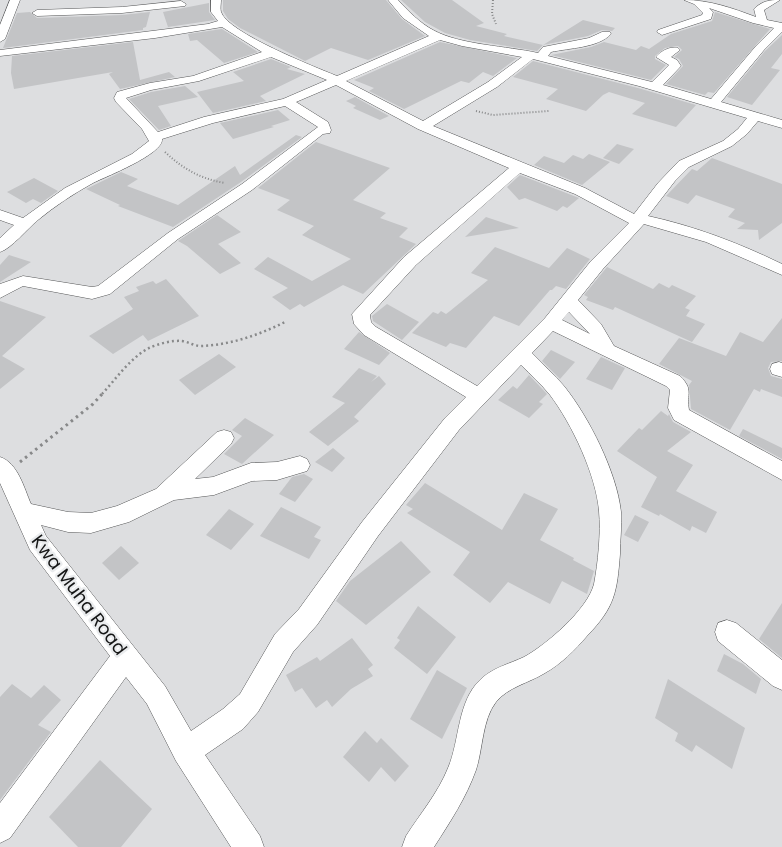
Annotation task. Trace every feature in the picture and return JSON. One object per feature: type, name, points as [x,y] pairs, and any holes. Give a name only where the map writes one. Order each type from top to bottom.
[{"type":"street","points":[[0,39],[3,24],[15,0]]},
{"type":"street","points":[[216,0],[216,12],[224,23],[271,53],[336,80],[423,126],[518,167],[580,191],[638,220],[665,223],[738,248],[782,270]]},
{"type":"street","points":[[393,0],[407,16],[430,33],[439,36],[655,86],[782,124]]},
{"type":"street","points":[[762,22],[756,6],[775,0]]},
{"type":"street","points":[[694,1],[719,7],[762,22],[782,26]]},
{"type":"street","points":[[662,32],[707,16],[706,8],[694,1]]},
{"type":"street","points":[[0,53],[181,4]]},
{"type":"street","points":[[37,14],[120,19],[188,31],[224,23]]},
{"type":"street","points":[[714,103],[760,48],[782,26]]},
{"type":"street","points":[[423,126],[547,49],[592,41],[606,34]]},
{"type":"street","points":[[0,247],[23,225],[84,182],[146,152],[156,140],[218,118],[287,102],[439,36]]},
{"type":"street","points":[[655,86],[675,66],[675,63],[662,57],[674,50]]},
{"type":"street","points":[[156,140],[122,102],[121,95],[195,79],[271,53]]},
{"type":"street","points":[[0,292],[9,285],[23,281],[92,293],[110,286],[173,236],[247,187],[319,131],[325,130],[323,126],[287,102]]},
{"type":"street","points":[[186,751],[233,719],[250,703],[284,643],[308,617],[370,529],[452,424],[551,322],[596,265],[638,220],[669,182],[690,161],[716,150],[732,140],[746,129],[754,117]]},
{"type":"street","points":[[479,396],[370,331],[361,320],[362,314],[410,261],[518,167]]},
{"type":"street","points":[[0,215],[16,220],[23,225]]},
{"type":"street","points":[[568,300],[597,328],[602,336],[606,350]]},
{"type":"street","points":[[551,322],[673,381],[680,388],[678,408],[681,415],[782,471]]},
{"type":"street","points":[[417,847],[460,774],[469,750],[476,716],[486,693],[509,675],[538,663],[563,642],[589,617],[605,588],[610,506],[605,486],[590,450],[567,406],[557,391],[521,354]]},
{"type":"street","points":[[22,511],[68,522],[91,523],[121,515],[169,491],[201,458],[224,438]]},
{"type":"street","points":[[169,491],[214,486],[251,472],[276,471],[300,465]]},
{"type":"street","name":"Kwa Muha Road","points":[[3,469],[38,543],[156,695],[186,751],[248,847]]},
{"type":"street","points":[[727,632],[782,677]]},
{"type":"street","points":[[0,828],[130,662]]},
{"type":"path","points":[[493,0],[492,14],[496,24]]},
{"type":"path","points":[[455,107],[492,115],[549,110]]},
{"type":"path","points":[[156,140],[178,165],[191,174],[247,187]]},
{"type":"path","points":[[3,469],[93,404],[135,358],[149,348],[172,341],[183,341],[198,346],[259,335],[285,322]]},
{"type":"building","points":[[223,0],[386,0],[402,19],[425,36],[368,60],[331,48],[305,61],[240,28],[228,19],[223,11]]},
{"type":"building","points":[[401,0],[452,0],[484,23],[476,26],[507,34],[504,36],[543,45],[537,51],[470,40],[445,33],[425,22]]},
{"type":"building","points":[[209,3],[209,12],[215,20],[168,27],[163,12]]},
{"type":"building","points":[[30,12],[37,18],[122,15],[150,12],[146,27],[143,30],[3,48],[17,13]]},
{"type":"building","points":[[715,12],[770,29],[714,93],[708,92],[705,95],[666,84],[683,66],[679,59],[674,57],[682,50],[678,46],[665,48],[655,56],[655,59],[666,65],[651,80],[551,55],[591,47],[604,42],[636,50],[641,46],[649,49],[671,34],[712,21]]},
{"type":"building","points":[[583,20],[615,28],[612,31],[602,30],[588,36],[543,45]]},
{"type":"building","points":[[222,29],[258,52],[224,63],[197,40],[190,41],[188,34]]},
{"type":"building","points":[[782,35],[782,54],[771,68],[780,70],[752,105],[727,97],[765,51]]},
{"type":"building","points":[[133,42],[140,80],[169,72],[175,77],[120,89],[109,74],[113,72],[14,89],[11,73],[12,56]]},
{"type":"building","points":[[440,42],[517,58],[493,76],[483,72],[469,83],[461,81],[404,109],[369,91],[374,88],[354,80]]},
{"type":"building","points":[[271,59],[291,67],[287,69],[305,74],[260,96],[266,101],[213,113],[197,92],[244,81],[233,72]]},
{"type":"building","points":[[533,61],[696,105],[676,127],[632,114],[645,103],[609,92],[603,95],[586,111],[546,99],[558,89],[513,77]]},
{"type":"building","points":[[185,86],[198,97],[158,106],[171,126],[159,130],[129,99],[151,92]]},
{"type":"building","points":[[355,97],[389,116],[380,120],[353,108],[356,106],[346,101]]},
{"type":"building","points":[[278,110],[290,120],[271,126],[274,127],[233,139],[220,123]]},
{"type":"building","points":[[296,135],[302,137],[241,182],[173,227],[118,206],[120,205],[86,189],[121,172],[138,179],[127,186],[178,205],[235,166],[240,175]]},
{"type":"building","points":[[316,142],[390,168],[353,200],[386,213],[380,218],[408,228],[399,237],[416,244],[363,294],[343,285],[304,307],[300,304],[290,310],[272,297],[288,288],[254,269],[268,257],[312,281],[351,259],[302,235],[314,226],[277,210],[290,200],[258,188]]},
{"type":"building","points":[[617,144],[634,149],[619,164],[603,158]]},
{"type":"building","points":[[589,154],[610,162],[582,185],[534,165],[544,156],[564,163],[573,155],[583,159]]},
{"type":"building","points":[[712,158],[782,184],[782,223],[759,240],[758,230],[737,229],[745,223],[728,217],[735,209],[696,195],[688,204],[666,196],[692,169],[697,171]]},
{"type":"building","points":[[520,175],[579,198],[567,208],[563,206],[557,211],[525,198],[519,200],[507,187]]},
{"type":"building","points":[[34,178],[58,191],[41,203],[33,199],[26,203],[7,192]]},
{"type":"building","points":[[217,215],[241,232],[218,244],[241,263],[220,274],[187,246],[178,241]]},
{"type":"building","points":[[486,217],[519,228],[465,237]]},
{"type":"building","points":[[495,247],[549,268],[567,248],[590,259],[566,289],[556,286],[550,290],[519,326],[494,316],[466,348],[450,343],[446,347],[412,333],[433,312],[438,314],[441,311],[446,314],[488,280],[471,273]]},
{"type":"building","points":[[9,255],[31,262],[0,282],[0,265]]},
{"type":"building","points":[[607,267],[653,289],[659,283],[669,288],[672,285],[696,296],[685,308],[690,310],[686,316],[705,324],[692,342],[615,307],[613,310],[586,300],[588,297],[584,295]]},
{"type":"building","points":[[166,279],[199,316],[148,341],[143,335],[113,354],[89,336],[133,309],[124,297],[139,291],[136,287],[153,281],[156,284]]},
{"type":"building","points":[[0,301],[46,317],[2,356],[25,369],[0,389]]},
{"type":"building","points":[[387,304],[419,322],[402,340],[373,321],[372,316]]},
{"type":"building","points":[[782,318],[782,361],[771,362],[768,368],[771,376],[782,379],[782,397],[761,389],[760,392],[754,389],[730,430],[691,409],[689,385],[692,381],[659,364],[679,338],[726,356],[740,332],[763,342]]},
{"type":"building","points":[[359,332],[390,353],[379,365],[344,349]]},
{"type":"building","points":[[551,350],[575,362],[560,379],[542,361]]},
{"type":"building","points":[[219,354],[236,367],[195,395],[179,380]]},
{"type":"building","points":[[601,357],[625,368],[612,390],[586,379]]},
{"type":"building","points":[[359,368],[377,376],[371,382],[379,376],[386,384],[354,417],[359,421],[328,446],[309,432],[345,403],[332,397]]},
{"type":"building","points":[[529,375],[547,394],[539,402],[543,404],[529,418],[498,400],[513,386],[517,389]]},
{"type":"building","points":[[661,411],[668,416],[669,414],[673,422],[691,432],[667,451],[693,465],[676,491],[717,512],[706,533],[692,526],[690,531],[660,514],[659,516],[641,507],[657,477],[617,451],[639,428],[642,430]]},
{"type":"building","points":[[245,418],[274,435],[242,464],[224,454],[242,436],[232,430]]},
{"type":"building","points":[[743,429],[782,448],[782,459],[739,436]]},
{"type":"building","points":[[333,448],[345,458],[332,472],[315,462]]},
{"type":"building","points":[[304,474],[313,479],[295,502],[279,494],[292,477]]},
{"type":"building","points":[[425,483],[502,530],[524,493],[558,509],[540,540],[594,571],[587,594],[562,581],[550,604],[508,582],[490,603],[453,575],[470,552],[407,513],[413,509],[406,505]]},
{"type":"building","points":[[281,507],[321,527],[314,537],[321,540],[309,559],[260,536]]},
{"type":"building","points":[[229,509],[254,524],[231,550],[206,535]]},
{"type":"building","points":[[635,515],[649,522],[638,542],[624,535]]},
{"type":"building","points":[[401,541],[431,572],[366,625],[336,601],[350,581]]},
{"type":"building","points":[[121,546],[139,563],[119,580],[102,563]]},
{"type":"building","points":[[782,603],[782,658],[759,639]]},
{"type":"building","points":[[418,606],[456,637],[427,674],[394,648],[400,640],[397,638]]},
{"type":"building","points":[[352,638],[373,665],[368,669],[373,676],[351,689],[332,707],[327,700],[316,708],[302,688],[295,692],[286,675],[317,657],[320,661]]},
{"type":"building","points":[[724,654],[743,664],[761,679],[756,694],[717,671]]},
{"type":"building","points":[[437,670],[467,688],[442,739],[410,719]]},
{"type":"building","points":[[668,679],[745,728],[732,769],[696,745],[692,752],[675,741],[678,733],[655,718]]},
{"type":"building","points":[[12,684],[31,698],[44,685],[61,700],[38,725],[51,732],[0,800],[0,697]]},
{"type":"building","points":[[365,731],[377,743],[381,738],[409,766],[395,782],[381,767],[369,782],[343,757]]},
{"type":"building","points":[[100,760],[152,809],[121,847],[78,847],[49,817]]}]
